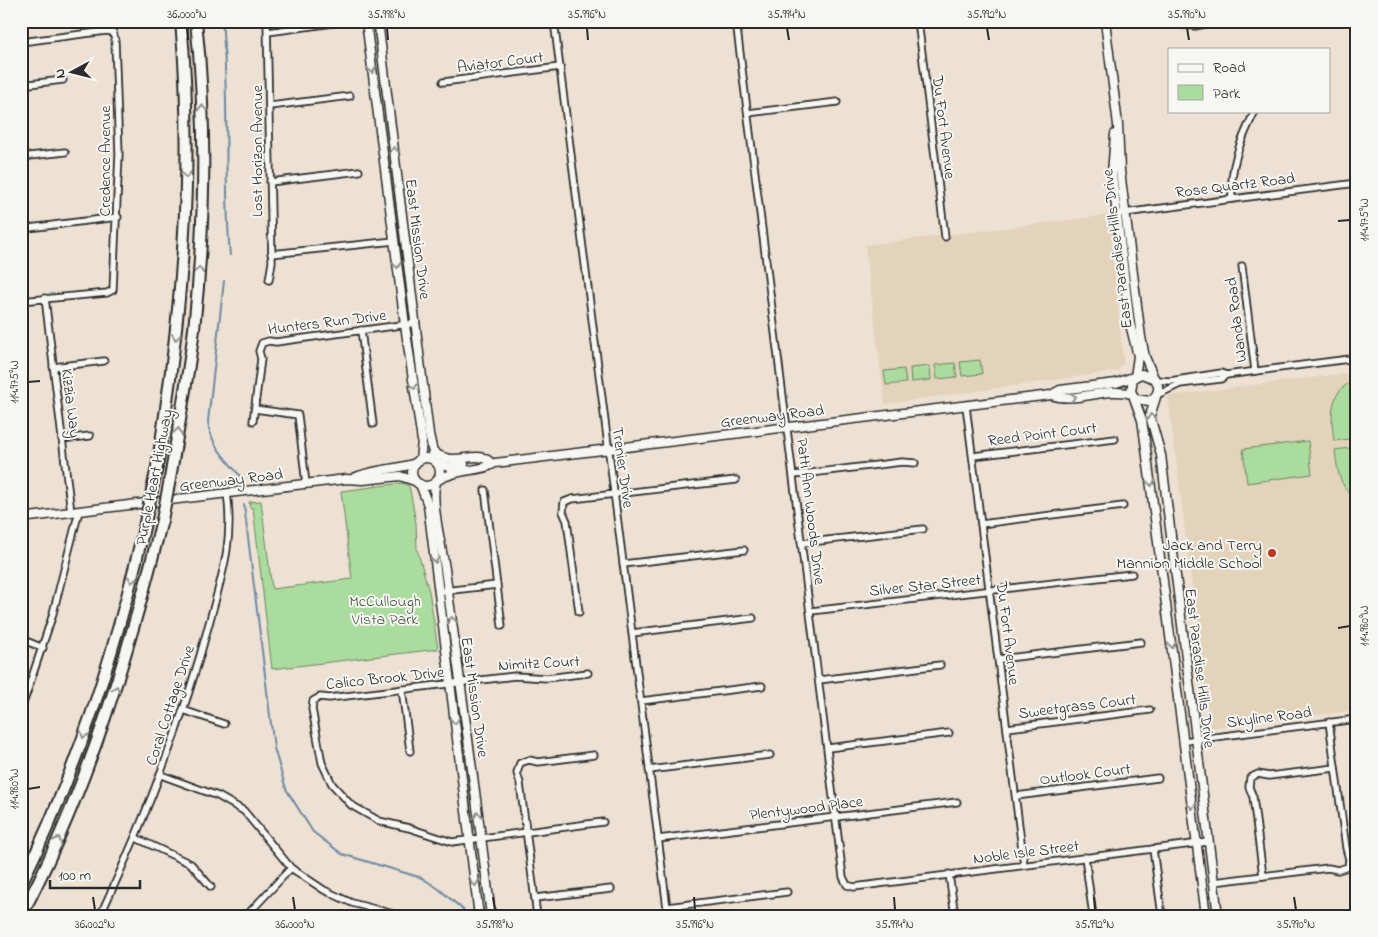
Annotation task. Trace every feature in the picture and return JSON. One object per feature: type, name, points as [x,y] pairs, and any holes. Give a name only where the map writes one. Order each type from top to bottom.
[{"type":"highway","name":"Purple Heart Highway","points":[[21,884],[58,802],[84,735],[120,624],[157,467],[170,385],[184,247],[186,98],[181,21]]},
{"type":"highway","name":"Purple Heart Highway","points":[[21,916],[58,839],[112,701],[138,615],[162,520],[194,329],[201,248],[202,98],[196,21]]},
{"type":"street","name":"Lost Horizon Avenue","points":[[267,21],[272,271],[269,280]]},
{"type":"street","name":"East Mission Drive","points":[[366,21],[422,441],[418,462]]},
{"type":"street","name":"Trenier Drive","points":[[554,21],[668,916]]},
{"type":"street","points":[[737,22],[756,21]]},
{"type":"street","name":"Du Fort Avenue","points":[[918,21],[945,237]]},
{"type":"street","name":"East Paradise Hills Drive","points":[[1105,21],[1117,115],[1125,213],[1142,346],[1155,379]]},
{"type":"street","points":[[1136,21],[1195,26],[1211,23]]},
{"type":"street","points":[[268,32],[342,22]]},
{"type":"street","name":"Patti Ann Woods Drive","points":[[737,22],[843,877],[847,885]]},
{"type":"street","name":"East Mission Drive","points":[[378,23],[432,450],[436,462]]},
{"type":"street","name":"Credence Avenue","points":[[21,42],[106,31],[113,32],[115,40],[118,116],[118,217],[113,290],[107,293],[45,298]]},
{"type":"street","name":"Aviator Court","points":[[444,82],[560,67]]},
{"type":"street","points":[[21,85],[63,80]]},
{"type":"street","points":[[270,106],[350,96]]},
{"type":"street","points":[[748,113],[837,102]]},
{"type":"street","points":[[1232,198],[1233,166],[1239,146],[1255,112]]},
{"type":"street","name":"East Paradise Hills Drive","points":[[1117,115],[1111,167],[1130,324],[1138,356],[1134,378]]},
{"type":"street","points":[[21,157],[65,152]]},
{"type":"street","points":[[270,182],[359,170]]},
{"type":"street","name":"Rose Quartz Road","points":[[1116,214],[1232,198],[1357,184]]},
{"type":"street","points":[[21,229],[118,217]]},
{"type":"street","points":[[271,254],[394,241]]},
{"type":"street","name":"Wanda Road","points":[[1242,266],[1255,372]]},
{"type":"street","points":[[21,301],[45,298]]},
{"type":"street","name":"Kizzia Way","points":[[45,298],[62,439],[75,512]]},
{"type":"street","name":"Hunters Run Drive","points":[[253,422],[260,359],[259,351],[262,343],[416,323]]},
{"type":"street","points":[[360,330],[373,424]]},
{"type":"street","points":[[1226,375],[1221,372],[1170,381],[1155,379],[1142,374],[1134,378],[1131,387],[1132,395],[1144,402],[1180,384],[1221,379],[1226,375],[1357,358]]},
{"type":"street","points":[[53,368],[104,361]]},
{"type":"street","name":"Greenway Road","points":[[436,462],[454,466],[492,462],[966,406],[1051,395],[1060,390],[1116,383],[1134,378]]},
{"type":"street","points":[[1155,379],[1158,387],[1156,395]]},
{"type":"street","name":"Greenway Road","points":[[1051,395],[1060,398],[1115,390],[1132,395]]},
{"type":"street","name":"East Paradise Hills Drive","points":[[1132,395],[1144,435],[1206,916]]},
{"type":"street","name":"East Paradise Hills Drive","points":[[1156,395],[1150,416],[1161,455],[1218,916]]},
{"type":"street","name":"Du Fort Avenue","points":[[966,406],[1024,864]]},
{"type":"street","points":[[254,409],[298,415],[306,484]]},
{"type":"street","points":[[62,439],[90,436]]},
{"type":"street","name":"Reed Point Court","points":[[973,456],[1115,439]]},
{"type":"street","points":[[432,450],[450,460],[480,457],[492,462]]},
{"type":"street","points":[[426,458],[436,462],[440,472],[437,481],[429,486],[418,482],[413,473],[418,462],[426,458]]},
{"type":"street","name":"Greenway Road","points":[[21,518],[354,478],[362,474],[396,469],[418,462]]},
{"type":"street","name":"Greenway Road","points":[[437,481],[455,472],[490,466],[492,462]]},
{"type":"street","points":[[794,475],[902,462],[915,463]]},
{"type":"street","name":"Greenway Road","points":[[354,478],[363,480],[400,476],[418,482]]},
{"type":"street","points":[[579,612],[567,521],[563,512],[564,502],[572,499],[736,480]]},
{"type":"street","name":"East Mission Drive","points":[[437,481],[433,499],[440,534],[450,684],[480,916]]},
{"type":"street","name":"East Mission Drive","points":[[418,482],[428,505],[461,682],[491,916]]},
{"type":"street","points":[[485,490],[502,626]]},
{"type":"street","name":"Coral Cottage Drive","points":[[100,916],[136,838],[161,775],[183,710],[227,552],[231,528],[227,494]]},
{"type":"street","points":[[981,524],[1123,506]]},
{"type":"street","points":[[21,710],[43,648],[75,512]]},
{"type":"street","points":[[802,543],[923,529]]},
{"type":"street","points":[[623,564],[744,550]]},
{"type":"street","name":"Silver Star Street","points":[[811,611],[1132,574]]},
{"type":"street","points":[[443,591],[497,584]]},
{"type":"street","points":[[632,633],[753,618]]},
{"type":"street","points":[[21,639],[43,648]]},
{"type":"street","points":[[999,659],[1141,642]]},
{"type":"street","points":[[819,680],[940,665]]},
{"type":"street","name":"Nimitz Court","points":[[461,682],[514,676],[547,678],[588,673]]},
{"type":"street","name":"Calico Brook Drive","points":[[461,682],[329,698],[320,697],[313,701],[312,709],[322,763],[332,784],[351,805],[379,821],[420,831],[446,841],[470,840]]},
{"type":"street","points":[[641,701],[762,686]]},
{"type":"street","points":[[402,689],[410,751]]},
{"type":"street","points":[[183,710],[224,724]]},
{"type":"street","name":"Sweetgrass Court","points":[[1007,728],[1150,710]]},
{"type":"street","name":"Skyline Road","points":[[1184,741],[1357,719]]},
{"type":"street","points":[[1214,882],[1348,868],[1349,859],[1330,722]]},
{"type":"street","points":[[828,748],[949,734]]},
{"type":"street","points":[[538,916],[517,773],[520,763],[528,760],[538,762],[594,755]]},
{"type":"street","points":[[650,770],[770,756]]},
{"type":"street","points":[[1263,876],[1249,787],[1250,778],[1258,774],[1269,776],[1335,768]]},
{"type":"street","points":[[161,775],[218,796],[235,805],[251,818],[290,868],[316,886],[343,900],[401,916]]},
{"type":"street","name":"Outlook Court","points":[[1016,796],[1158,778]]},
{"type":"street","name":"Plentywood Place","points":[[658,839],[958,802]]},
{"type":"street","points":[[470,840],[603,822]]},
{"type":"street","points":[[136,838],[191,864],[211,887]]},
{"type":"street","name":"Noble Isle Street","points":[[847,885],[854,887],[1208,842]]},
{"type":"street","points":[[1153,849],[1162,916]]},
{"type":"street","points":[[1085,857],[1093,916]]},
{"type":"street","points":[[246,916],[290,868]]},
{"type":"street","points":[[949,874],[955,916]]},
{"type":"street","points":[[535,898],[611,889]]},
{"type":"street","points":[[667,907],[787,892]]},
{"type":"shaded area","points":[[1109,215],[1123,358],[1123,363],[1118,371],[885,404],[865,245]]},
{"type":"shaded area","name":"Jack and Terry Mannion Middle School","points":[[1357,372],[1357,710],[1210,728],[1168,396]]},
{"type":"green space","points":[[980,360],[982,374],[962,376],[960,362]]},
{"type":"green space","points":[[955,363],[957,377],[937,379],[935,365]]},
{"type":"green space","points":[[930,366],[931,380],[911,382],[910,368]]},
{"type":"green space","points":[[904,369],[906,383],[886,385],[884,371]]},
{"type":"green space","points":[[1357,380],[1357,438],[1334,441],[1332,413],[1336,396],[1348,384]]},
{"type":"green space","points":[[1308,441],[1312,474],[1247,483],[1243,449]]},
{"type":"green space","points":[[1357,447],[1357,499],[1346,489],[1340,478],[1335,450]]},
{"type":"green space","name":"McCullough Vista Park","points":[[403,483],[409,486],[410,490],[416,523],[417,549],[429,591],[438,649],[272,669],[253,508],[250,508],[249,502],[261,501],[272,589],[352,579],[341,491]]},
{"type":"waterway","points":[[222,21],[226,80],[227,196],[230,255]]},
{"type":"waterway","points":[[224,281],[208,421],[209,430],[215,445],[241,477]]},
{"type":"waterway","points":[[244,505],[274,748],[286,789],[313,832],[342,854],[422,878],[439,889],[468,914]]},
{"type":"place","name":"Jack and Terry Mannion Middle School","points":[[1272,553]]}]
